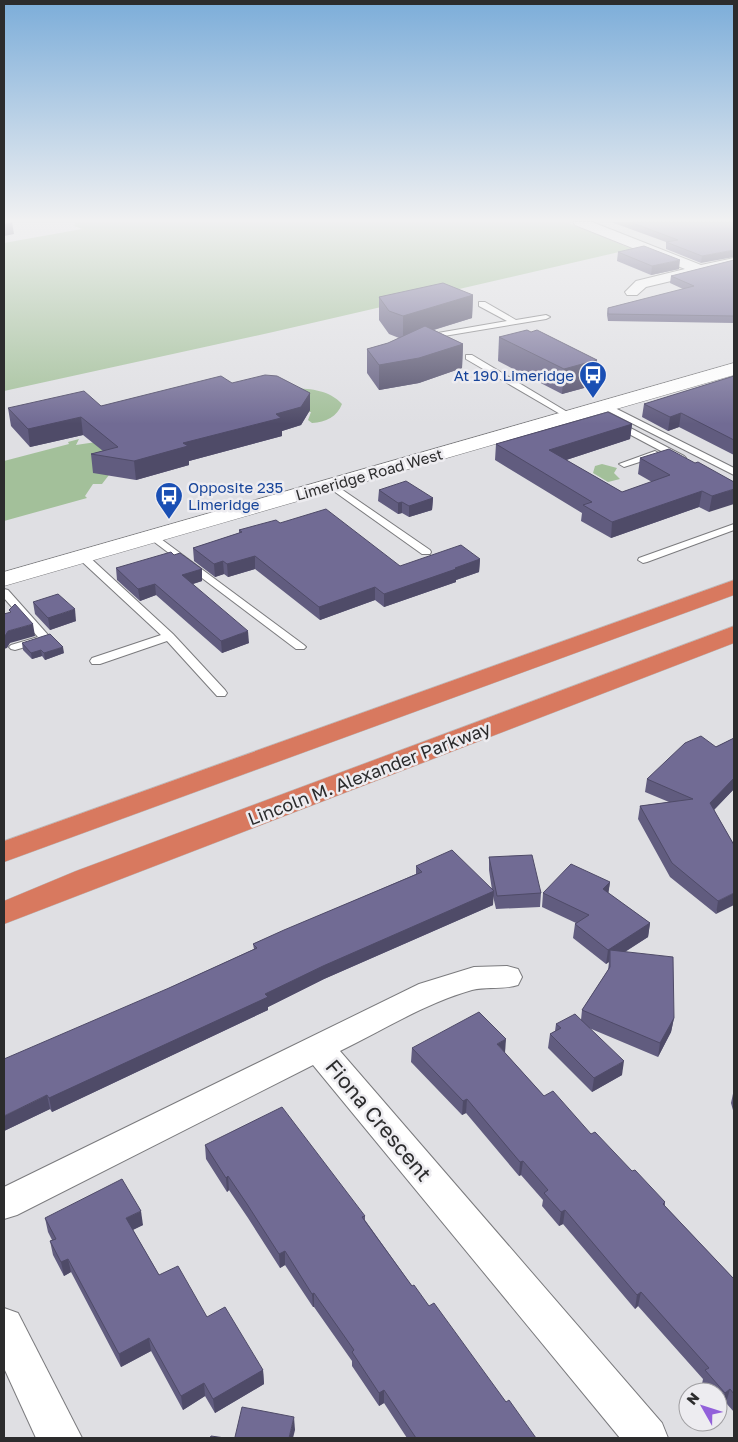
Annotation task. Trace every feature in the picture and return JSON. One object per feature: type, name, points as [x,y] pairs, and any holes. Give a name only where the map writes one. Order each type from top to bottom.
[{"type":"highway","points":[[4,852],[734,587]]},
{"type":"highway","name":"Lincoln M. Alexander Parkway","points":[[4,913],[734,634]]},
{"type":"street","points":[[632,292],[635,289]]},
{"type":"street","name":"Limeridge Road West","points":[[4,579],[734,369]]},
{"type":"street","points":[[318,1048],[444,986],[474,978],[507,977]]},
{"type":"street","name":"Fiona Crescent","points":[[4,1204],[318,1048],[646,1438]]},
{"type":"street","points":[[4,1326],[53,1428],[60,1438]]},
{"type":"lane","points":[[482,304],[515,322]]},
{"type":"lane","points":[[432,336],[546,317]]},
{"type":"lane","points":[[470,358],[734,472]]},
{"type":"lane","points":[[589,411],[692,463]]},
{"type":"lane","points":[[624,464],[667,450]]},
{"type":"lane","points":[[331,485],[426,552]]},
{"type":"lane","points":[[643,560],[734,527]]},
{"type":"lane","points":[[153,536],[300,647]]},
{"type":"lane","points":[[82,556],[169,636],[221,693]]},
{"type":"lane","points":[[4,592],[45,638],[14,647]]},
{"type":"lane","points":[[96,661],[169,636]]},
{"type":"green space","points":[[4,289],[458,289],[273,332],[4,391]]},
{"type":"green space","points":[[294,388],[326,393],[342,404],[340,409],[330,418],[312,423],[308,420],[311,412],[305,412]]},
{"type":"green space","points":[[79,439],[76,445],[96,442],[119,462],[102,484],[93,484],[85,496],[87,498],[4,521],[4,461],[69,444],[68,442]]},
{"type":"green space","points":[[602,464],[617,468],[614,473],[620,479],[608,482],[593,473],[595,466]]},
{"type":"building","points":[[414,289],[459,289],[473,295],[403,316],[389,311],[379,297]]},
{"type":"building","points":[[681,289],[734,289],[734,316],[608,314],[608,308]]},
{"type":"building","points":[[425,326],[463,344],[419,358],[379,365],[367,349],[388,343]]},
{"type":"building","points":[[527,330],[531,332],[537,330],[597,360],[564,369],[499,337]]},
{"type":"building","points":[[265,375],[277,376],[310,393],[301,407],[276,414],[281,418],[183,443],[188,446],[134,461],[91,454],[118,447],[81,417],[28,429],[8,408],[84,391],[101,406],[221,376],[232,383]]},
{"type":"building","points":[[734,376],[734,440],[681,413],[670,417],[644,404]]},
{"type":"building","points":[[608,412],[632,424],[549,450],[622,492],[670,475],[640,458],[669,449],[695,463],[698,462],[734,482],[734,489],[712,496],[702,491],[612,522],[583,505],[592,502],[496,444]]},
{"type":"building","points":[[406,481],[433,498],[409,506],[402,502],[398,503],[379,490]]},
{"type":"building","points":[[326,509],[400,566],[461,545],[480,559],[384,594],[375,587],[319,607],[255,556],[227,564],[223,561],[214,564],[193,548],[242,532],[239,530],[276,520],[280,523]]},
{"type":"building","points":[[171,552],[174,555],[180,553],[202,569],[182,575],[248,631],[221,641],[155,584],[138,589],[116,568]]},
{"type":"building","points":[[58,594],[75,609],[48,618],[33,602]]},
{"type":"building","points":[[15,604],[33,624],[8,631],[4,636],[4,614],[11,612],[9,610]]},
{"type":"building","points":[[50,634],[63,647],[44,653],[41,650],[31,653],[22,643]]},
{"type":"building","points":[[701,736],[716,747],[734,738],[734,778],[710,803],[734,845],[734,893],[718,901],[672,863],[640,806],[693,799],[647,779],[685,743]]},
{"type":"building","points":[[452,850],[494,891],[323,966],[265,994],[268,997],[49,1098],[47,1095],[4,1116],[4,1059],[257,948],[253,944],[284,930],[422,872],[416,866]]},
{"type":"building","points":[[532,855],[541,893],[497,896],[489,857]]},
{"type":"building","points":[[571,864],[610,882],[603,889],[650,923],[608,950],[575,924],[589,915],[543,893]]},
{"type":"building","points":[[610,950],[673,957],[674,1018],[660,1043],[582,1010],[610,967]]},
{"type":"building","points":[[479,1012],[506,1039],[497,1044],[544,1096],[553,1091],[591,1134],[595,1132],[665,1202],[663,1204],[734,1279],[734,1394],[730,1389],[728,1391],[728,1382],[715,1382],[705,1370],[709,1368],[641,1292],[637,1295],[565,1210],[561,1212],[544,1193],[548,1190],[523,1161],[520,1162],[467,1099],[463,1101],[412,1048]]},
{"type":"building","points":[[575,1014],[624,1061],[594,1078],[550,1034],[561,1028],[556,1024]]},
{"type":"building","points":[[282,1107],[365,1216],[362,1217],[412,1286],[414,1285],[429,1306],[434,1303],[506,1402],[509,1400],[536,1438],[416,1438],[384,1390],[379,1393],[352,1352],[354,1350],[314,1293],[312,1294],[285,1251],[279,1254],[228,1176],[226,1178],[205,1145]]},
{"type":"building","points":[[122,1179],[141,1211],[126,1218],[159,1275],[178,1266],[207,1317],[225,1307],[263,1370],[213,1399],[204,1383],[181,1396],[149,1338],[119,1354],[68,1259],[61,1262],[50,1241],[56,1239],[45,1218]]},
{"type":"building","points":[[242,1407],[294,1417],[289,1438],[235,1438]]},
{"type":"place","name":"At 190 Limeridge","points":[[593,399]]},
{"type":"place","name":"Opposite 235 Limeridge","points":[[169,520]]}]
